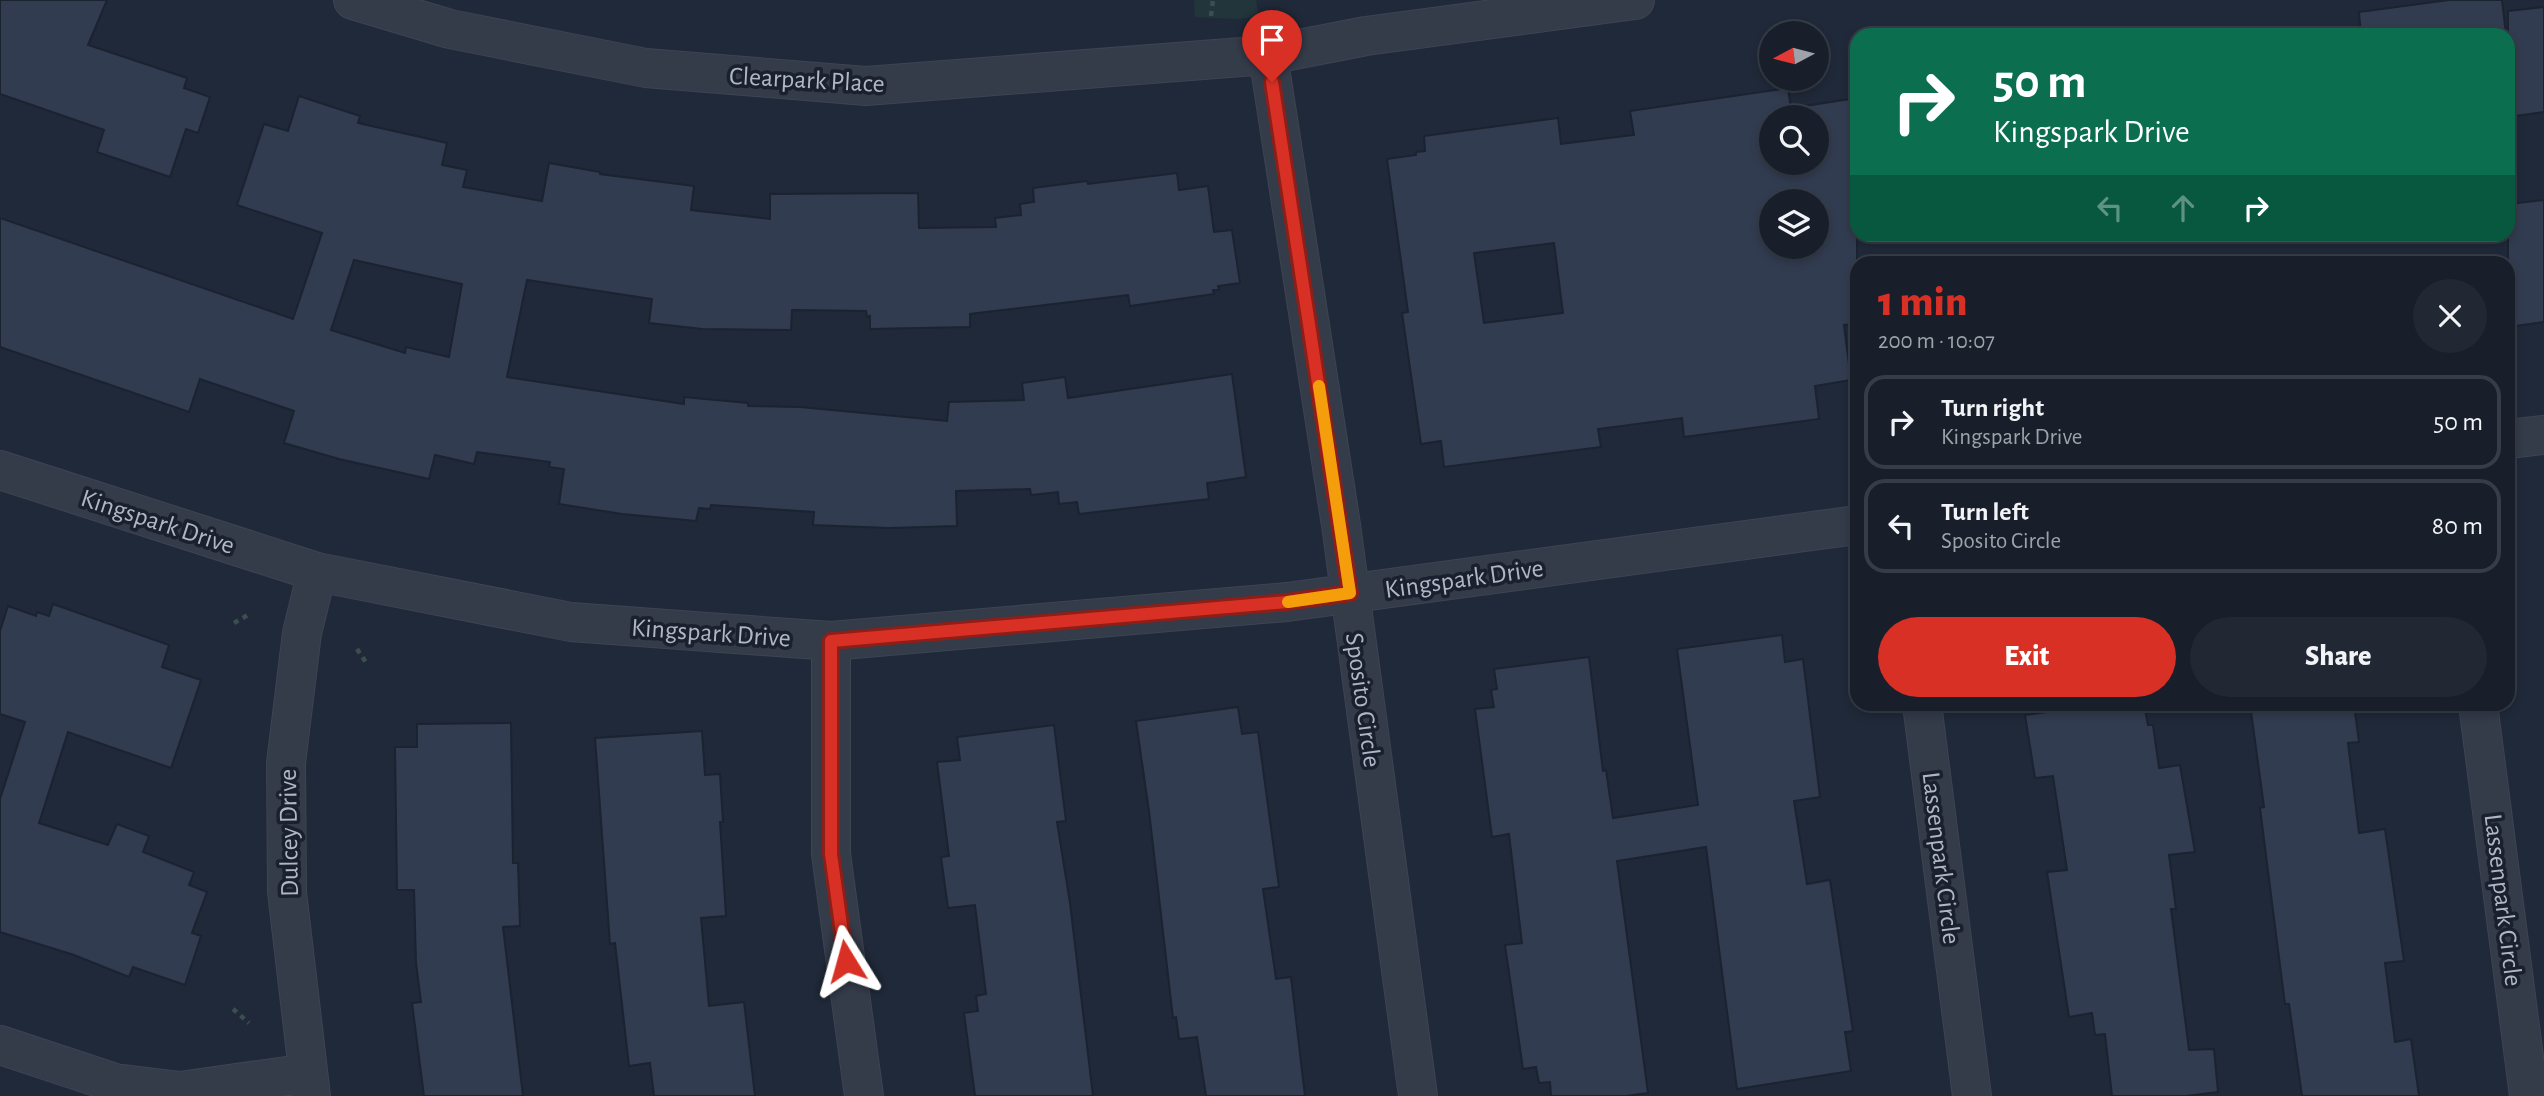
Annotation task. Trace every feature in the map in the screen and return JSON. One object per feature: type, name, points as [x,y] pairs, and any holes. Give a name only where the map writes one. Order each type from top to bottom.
[{"type":"street","name":"Clearpark Place","points":[[353,0],[450,29],[646,68],[866,86],[1268,55],[1366,36],[1635,0]]},
{"type":"street","name":"Sposito Circle","points":[[1268,55],[1350,593],[1418,1096]]},
{"type":"street","points":[[2515,438],[2544,435]]},
{"type":"street","name":"Kingspark Drive","points":[[0,470],[317,572],[571,622],[831,641],[1287,602],[1850,526]]},
{"type":"street","name":"Dulcey Drive","points":[[309,1085],[287,892],[286,764],[302,633],[317,572]]},
{"type":"street","points":[[831,641],[831,854],[864,1096]]},
{"type":"street","name":"Lassenpark Circle","points":[[1923,711],[1972,1096]]},
{"type":"street","name":"Lassenpark Circle","points":[[2479,711],[2529,1096]]},
{"type":"street","points":[[0,1045],[115,1083],[180,1091],[309,1085]]},
{"type":"path","points":[[234,622],[248,615]]},
{"type":"path","points":[[357,649],[367,664]]},
{"type":"path","points":[[233,1009],[249,1023]]},
{"type":"green space","points":[[1194,0],[1256,0],[1259,17],[1195,17]]},
{"type":"building","points":[[0,0],[107,0],[88,45],[187,78],[184,88],[210,97],[198,133],[186,129],[170,177],[97,152],[104,130],[0,94]]},
{"type":"building","points":[[2449,0],[2502,0],[2505,28],[2360,28],[2359,12]]},
{"type":"building","points":[[2544,7],[2544,112],[2515,116],[2515,28],[2508,28],[2508,11]]},
{"type":"building","points":[[1767,91],[1788,91],[1791,105],[1759,105],[1759,175],[1829,175],[1829,105],[1811,105],[1850,99],[1850,242],[1857,242],[1857,256],[1850,256],[1850,325],[1844,325],[1850,380],[1815,386],[1819,419],[1684,437],[1682,418],[1598,429],[1601,447],[1444,467],[1441,441],[1421,444],[1402,313],[1408,312],[1387,159],[1425,151],[1424,136],[1558,118],[1561,144],[1634,135],[1630,111]],"holes":[[[1554,243],[1563,313],[1484,323],[1474,253]]]},
{"type":"building","points":[[299,96],[360,116],[358,123],[447,143],[442,165],[467,170],[463,187],[542,201],[549,163],[600,174],[694,186],[691,210],[770,219],[770,194],[918,193],[919,228],[996,227],[995,218],[1021,215],[1020,204],[1034,202],[1033,188],[1177,173],[1179,190],[1208,186],[1214,232],[1232,230],[1240,283],[1218,286],[1219,290],[1213,290],[1214,294],[1130,306],[1128,295],[970,314],[970,327],[870,329],[870,316],[867,317],[866,311],[792,310],[791,330],[702,329],[649,323],[652,299],[527,280],[507,377],[684,404],[684,397],[748,403],[748,406],[800,407],[947,421],[949,402],[1024,400],[1022,383],[1065,377],[1068,398],[1232,374],[1246,477],[1207,483],[1209,499],[1079,514],[1077,502],[1059,504],[1058,492],[1031,495],[1030,489],[956,491],[957,526],[889,528],[813,525],[814,512],[711,505],[710,509],[699,508],[696,521],[622,514],[559,504],[564,469],[549,467],[550,462],[477,452],[474,464],[435,455],[429,479],[339,459],[284,443],[294,411],[200,379],[189,412],[0,347],[0,218],[293,319],[322,233],[237,205],[264,124],[288,131]],"holes":[[[354,260],[462,284],[449,357],[406,347],[405,353],[331,330]]]},
{"type":"building","points":[[2544,200],[2544,322],[2515,326],[2515,256],[2508,256],[2508,242],[2515,242],[2515,203]]},
{"type":"building","points":[[53,604],[169,645],[162,667],[201,680],[171,768],[68,732],[39,823],[108,845],[117,824],[149,836],[143,852],[194,872],[189,885],[207,892],[192,933],[201,936],[185,985],[133,967],[129,977],[74,955],[0,932],[0,799],[25,722],[0,714],[0,631],[8,606],[36,616],[37,612],[49,616]]},
{"type":"building","points":[[1782,635],[1785,662],[1803,659],[1820,797],[1794,801],[1807,884],[1830,880],[1853,1031],[1845,1032],[1851,1071],[1737,1089],[1706,847],[1617,861],[1648,1093],[1626,1096],[1551,1096],[1550,1082],[1539,1083],[1536,1067],[1523,1069],[1505,945],[1522,943],[1509,834],[1492,837],[1475,709],[1494,707],[1491,690],[1497,689],[1494,669],[1589,657],[1603,771],[1606,770],[1613,818],[1698,805],[1677,649]]},
{"type":"building","points":[[1238,707],[1242,734],[1258,732],[1279,887],[1263,889],[1276,979],[1291,977],[1305,1096],[1206,1096],[1197,1037],[1179,1039],[1176,1017],[1173,1018],[1136,721]]},
{"type":"building","points":[[2054,711],[2145,711],[2148,725],[2153,725],[2159,768],[2180,765],[2195,852],[2169,855],[2176,909],[2171,909],[2189,1050],[2214,1049],[2218,1092],[2186,1096],[2112,1096],[2105,1034],[2095,1035],[2092,1013],[2069,1017],[2047,872],[2067,870],[2053,776],[2035,778],[2025,715]]},
{"type":"building","points":[[2251,711],[2355,711],[2359,742],[2348,743],[2359,833],[2385,829],[2404,961],[2385,963],[2395,1042],[2411,1039],[2419,1096],[2302,1096],[2289,1004],[2285,1004],[2260,808],[2264,807]]},
{"type":"building","points":[[511,723],[513,863],[518,863],[520,926],[503,927],[523,1096],[424,1096],[412,1003],[421,1002],[416,963],[414,890],[397,890],[395,747],[417,747],[417,724]]},
{"type":"building","points":[[1054,725],[1066,821],[1057,822],[1070,903],[1093,1096],[975,1096],[964,1013],[978,1011],[976,996],[986,994],[975,905],[948,908],[941,857],[949,856],[937,762],[960,760],[957,737]]},
{"type":"building","points":[[702,731],[705,775],[720,774],[726,916],[701,918],[709,1006],[744,1002],[755,1096],[654,1096],[650,1063],[629,1066],[615,943],[610,944],[595,738]]},
{"type":"slow traffic","points":[[1288,602],[1350,593],[1319,386]]},
{"type":"route","points":[[846,961],[831,854],[831,641],[1287,602],[1350,593],[1272,82]]}]
